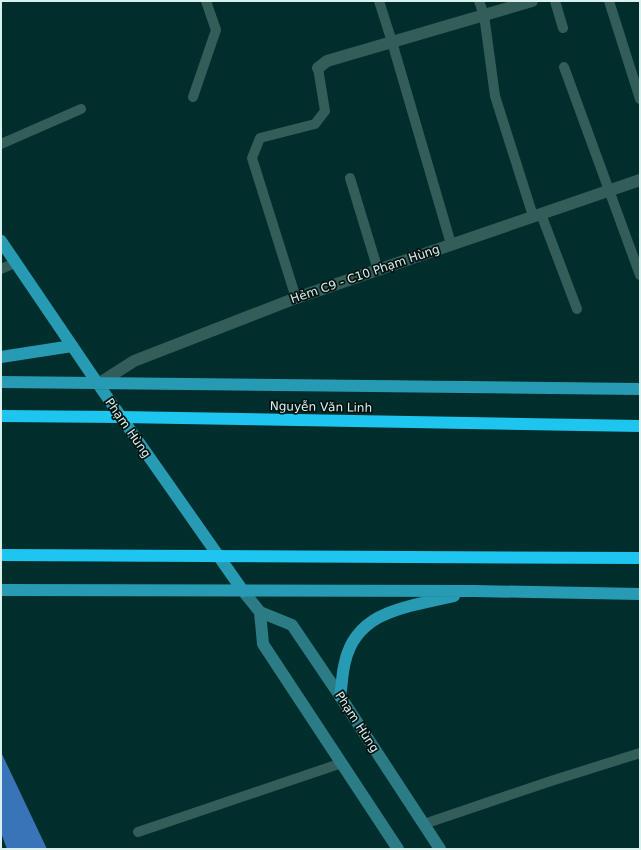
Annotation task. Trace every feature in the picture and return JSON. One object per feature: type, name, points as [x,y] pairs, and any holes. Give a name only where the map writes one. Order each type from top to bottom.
[{"type":"highway","name":"Nguyễn Văn Linh","points":[[1,416],[120,416],[640,426]]},
{"type":"highway","points":[[1,555],[640,558]]},
{"type":"main road","name":"Phạm Hùng","points":[[1,241],[120,416],[243,591],[260,612],[292,625],[440,849]]},
{"type":"main road","points":[[1,357],[72,346]]},
{"type":"main road","name":"Nguyễn Văn Linh","points":[[1,382],[640,389]]},
{"type":"main road","points":[[1,590],[474,591],[640,594]]},
{"type":"main road","points":[[340,696],[344,662],[352,642],[363,627],[390,612],[474,591]]},
{"type":"main road","points":[[260,612],[263,644],[398,849]]},
{"type":"street","points":[[318,68],[328,61],[532,1]]},
{"type":"street","name":"Hẻm C9 - C10 Phạm Hùng","points":[[98,384],[134,361],[296,298],[640,180]]},
{"type":"lane","points":[[193,97],[216,30],[206,1]]},
{"type":"lane","points":[[379,1],[452,244]]},
{"type":"lane","points":[[479,1],[484,15],[495,96],[537,215],[577,309]]},
{"type":"lane","points":[[555,1],[563,28]]},
{"type":"lane","points":[[609,1],[640,99]]},
{"type":"lane","points":[[564,67],[640,275]]},
{"type":"lane","points":[[296,298],[252,158],[260,138],[315,124],[325,111],[318,68]]},
{"type":"lane","points":[[1,144],[81,109]]},
{"type":"lane","points":[[350,178],[378,270]]},
{"type":"lane","points":[[1,269],[15,263]]},
{"type":"lane","points":[[424,824],[640,753]]},
{"type":"lane","points":[[138,832],[342,764]]},
{"type":"water","points":[[1,752],[47,849],[7,849],[1,833]]}]
